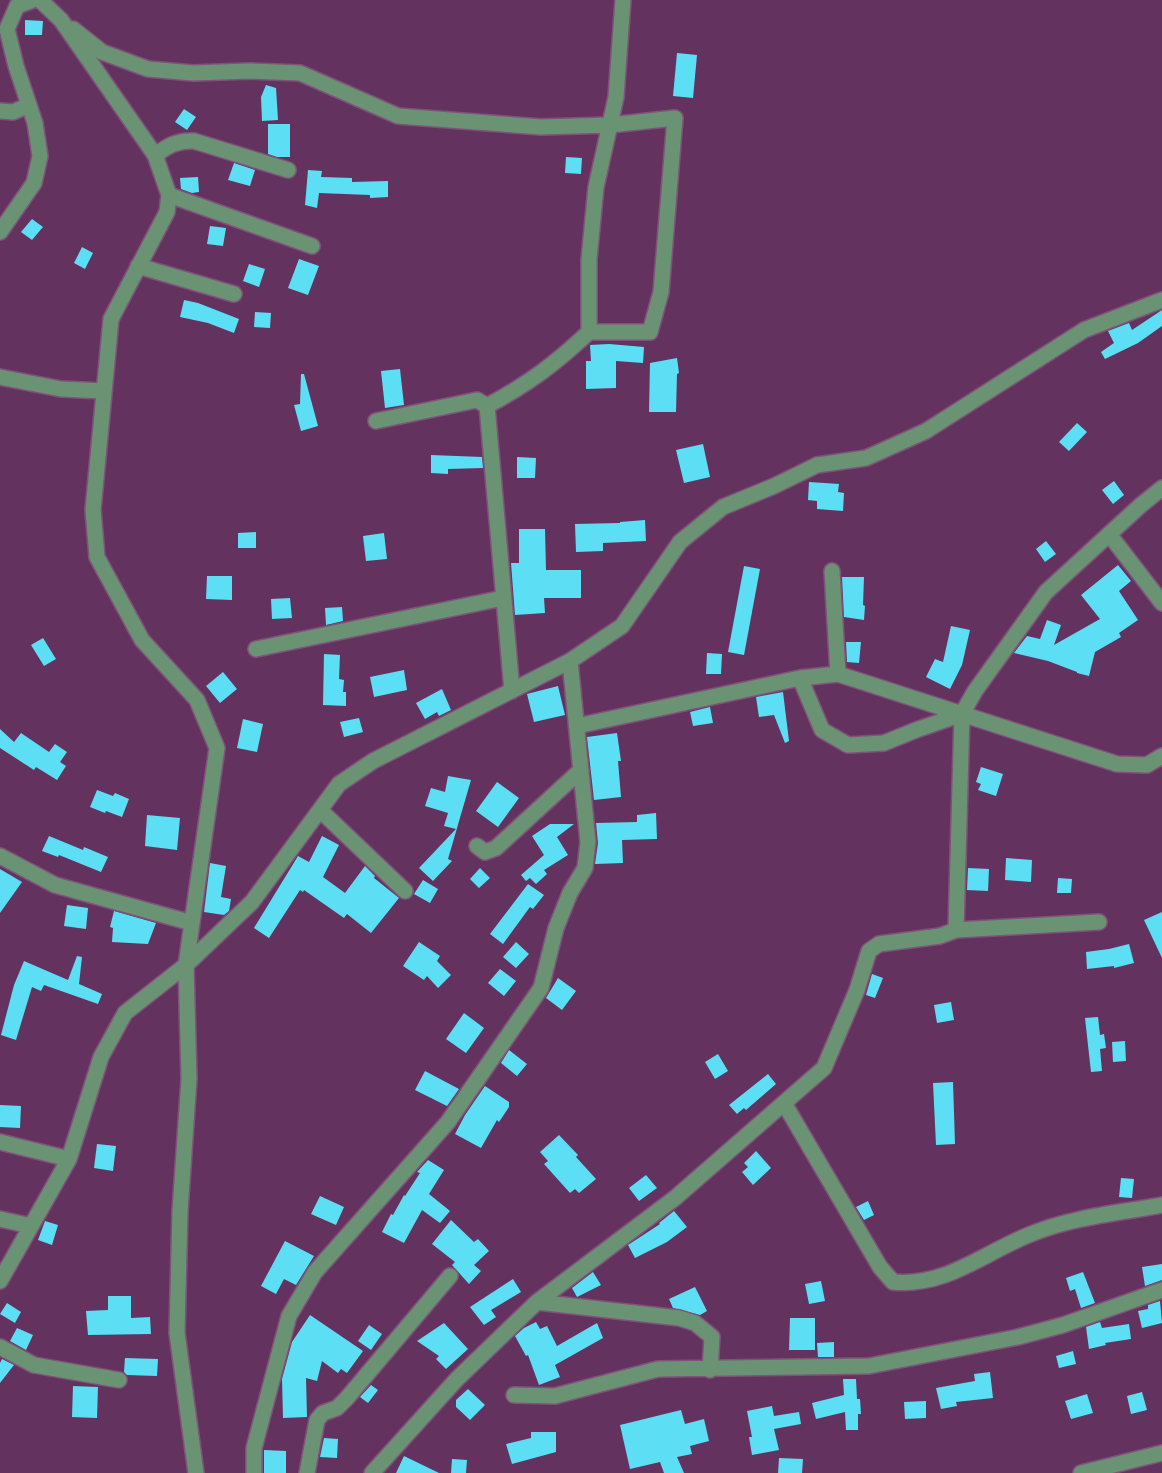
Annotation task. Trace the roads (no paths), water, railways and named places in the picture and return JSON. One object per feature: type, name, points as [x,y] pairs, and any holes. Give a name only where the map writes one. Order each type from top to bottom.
[{"type":"street","points":[[0,232],[34,183],[40,156],[35,123],[16,66],[7,29],[17,6],[33,0]]},
{"type":"street","points":[[40,0],[61,20],[102,52],[148,69],[193,73],[249,71],[300,73],[398,116],[541,127],[610,125],[675,118],[661,292],[650,332],[589,332],[552,366],[521,387],[486,406]]},
{"type":"street","points":[[589,332],[589,260],[596,187],[616,97],[623,0]]},
{"type":"street","points":[[61,20],[155,155],[170,195],[166,212],[111,318],[93,510],[97,557],[142,640],[197,700],[217,748],[186,965],[189,1078],[180,1211],[177,1333],[196,1473]]},
{"type":"street","points":[[0,111],[12,112],[29,105]]},
{"type":"street","points":[[155,155],[171,144],[182,140],[194,141],[288,170]]},
{"type":"street","points":[[170,195],[312,246]]},
{"type":"street","points":[[138,266],[234,294]]},
{"type":"street","points":[[0,1281],[69,1159],[101,1057],[125,1013],[186,965],[252,902],[339,784],[373,761],[570,661],[622,627],[680,542],[723,507],[774,486],[816,465],[866,458],[926,431],[1084,330],[1162,300]]},
{"type":"street","points":[[0,377],[61,389],[104,391]]},
{"type":"street","points":[[376,421],[477,400],[486,406]]},
{"type":"street","points":[[486,406],[512,691]]},
{"type":"street","points":[[956,930],[962,714],[975,691],[1046,592],[1161,490]]},
{"type":"street","points":[[1109,534],[1162,603]]},
{"type":"street","points":[[832,571],[838,674]]},
{"type":"street","points":[[256,650],[503,598]]},
{"type":"street","points":[[254,1473],[254,1448],[289,1316],[315,1272],[448,1122],[541,988],[556,928],[570,893],[585,868],[588,842],[570,661]]},
{"type":"street","points":[[577,726],[800,678],[838,674],[1117,764],[1147,765],[1162,756]]},
{"type":"street","points":[[800,678],[822,730],[848,745],[884,743],[962,714]]},
{"type":"street","points":[[477,846],[485,852],[496,848],[581,770]]},
{"type":"street","points":[[320,810],[405,891]]},
{"type":"street","points":[[0,856],[55,885],[192,923]]},
{"type":"street","points":[[372,1473],[458,1379],[537,1302],[675,1198],[824,1068],[857,990],[869,951],[879,944],[940,936],[956,930],[1099,922]]},
{"type":"street","points":[[784,1103],[880,1267],[892,1282],[910,1283],[939,1278],[1032,1233],[1087,1218],[1162,1205]]},
{"type":"street","points":[[0,1142],[69,1159]]},
{"type":"street","points":[[0,1219],[31,1226]]},
{"type":"street","points":[[307,1473],[317,1420],[323,1413],[337,1408],[347,1398],[450,1276]]},
{"type":"street","points":[[514,1395],[555,1396],[658,1369],[869,1366],[1018,1337],[1063,1325],[1162,1290]]},
{"type":"street","points":[[537,1302],[679,1318],[696,1323],[712,1337],[710,1370]]},
{"type":"street","points":[[0,1347],[34,1365],[119,1380]]},
{"type":"street","points":[[1081,1473],[1162,1453]]}]
